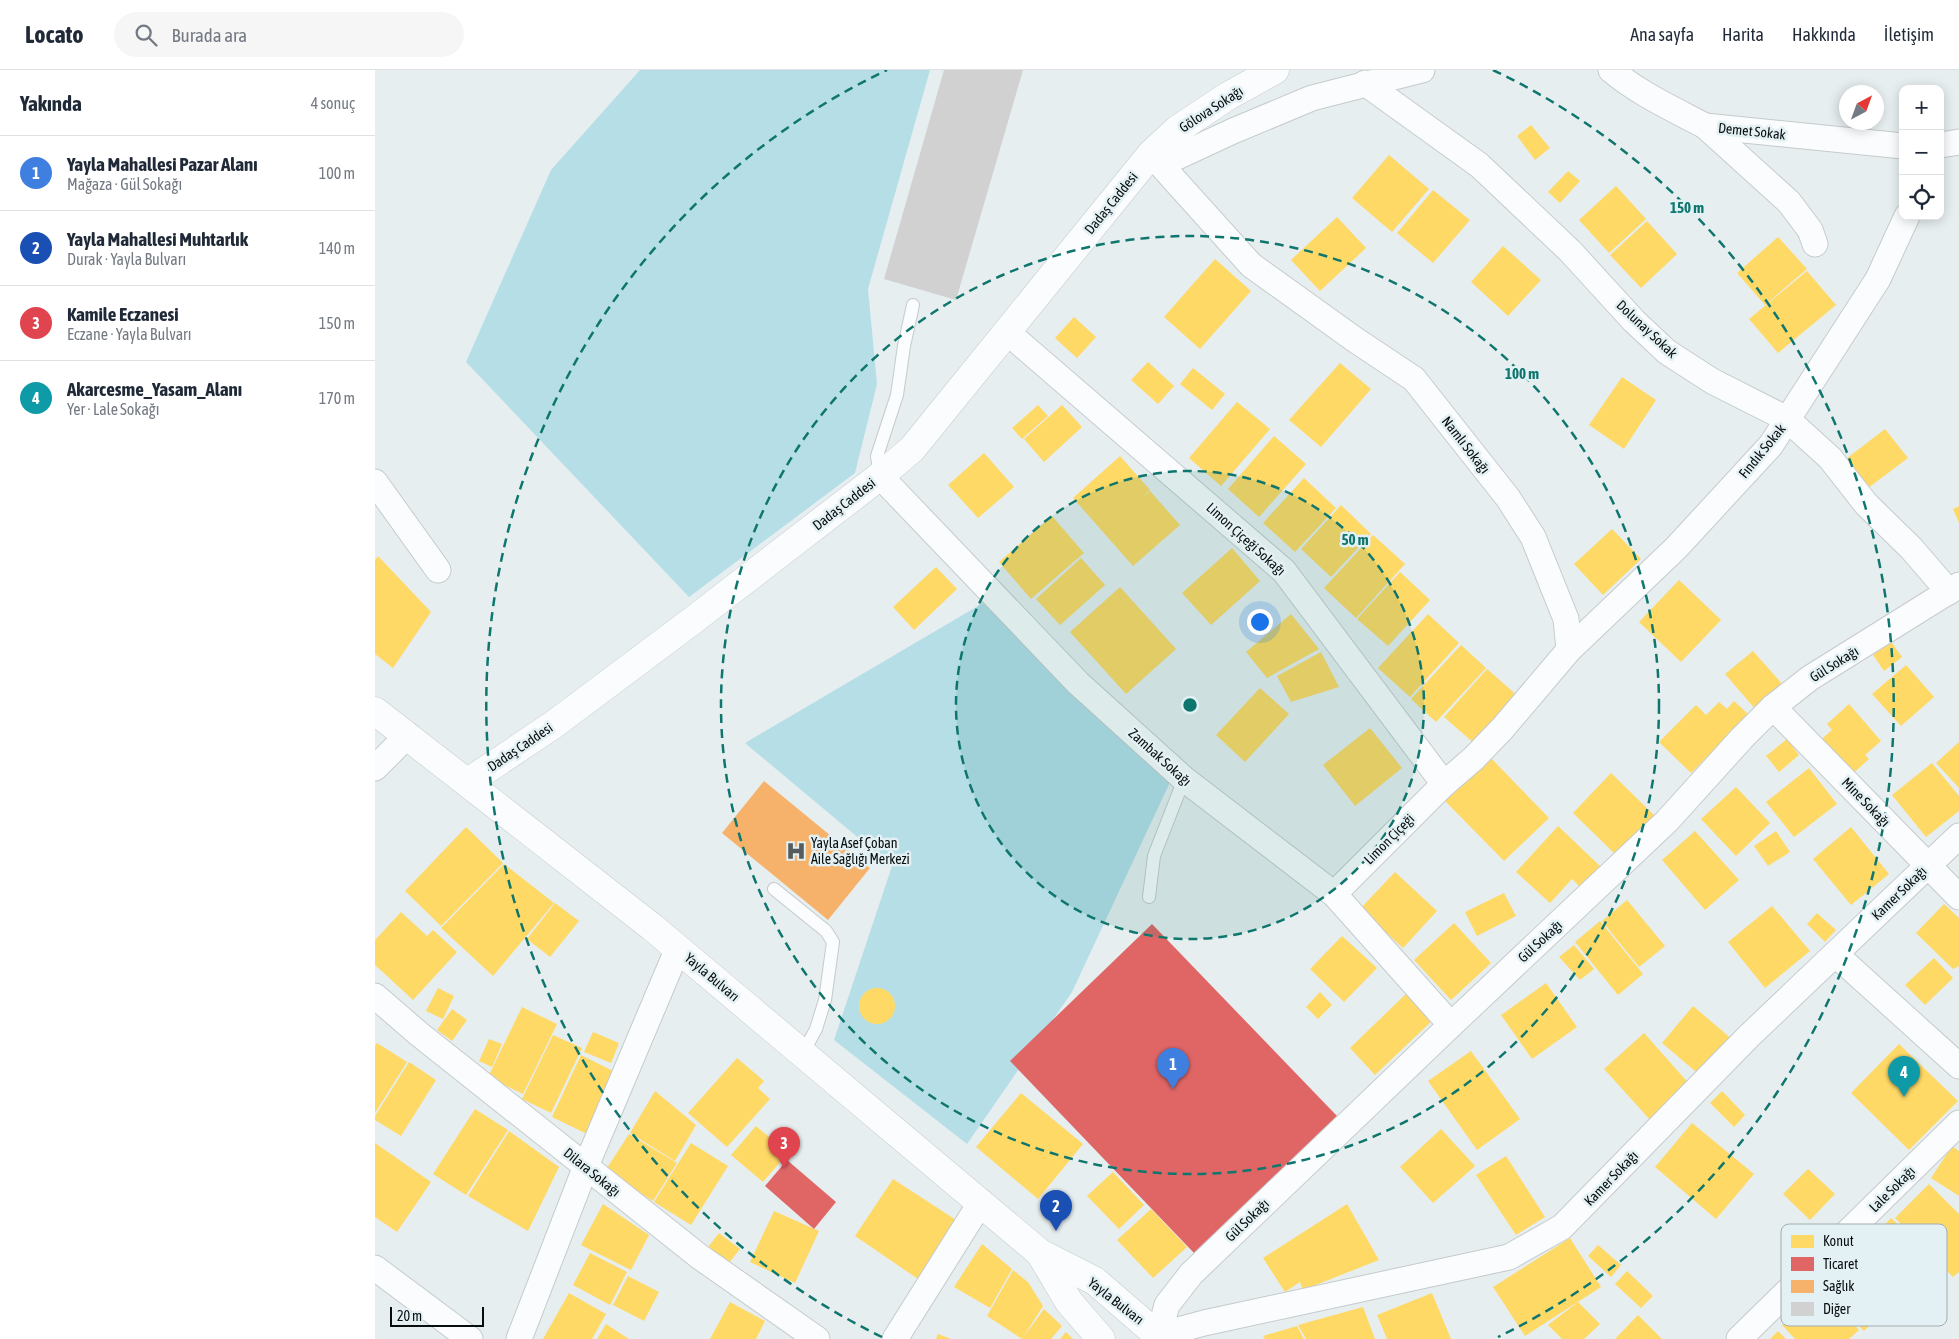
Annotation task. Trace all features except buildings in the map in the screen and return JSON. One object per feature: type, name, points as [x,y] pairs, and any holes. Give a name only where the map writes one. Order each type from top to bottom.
[{"type":"main road","name":"Gölova Sokağı","points":[[1156,159],[1178,129],[1229,96],[1275,70]]},
{"type":"main road","name":"Dadaş Caddesi","points":[[468,782],[553,725],[692,621],[881,476],[912,449],[1007,332],[1156,159]]},
{"type":"main road","name":"Yayla Bulvarı","points":[[375,711],[678,948],[1040,1253],[1095,1281],[1161,1337]]},
{"type":"main road","name":"Yayla Bulvarı","points":[[1040,1253],[1069,1302],[1101,1339]]},
{"type":"street","name":"Dadaş Caddesi","points":[[1156,159],[1233,131],[1312,98],[1422,70]]},
{"type":"street","points":[[1611,70],[1620,78],[1661,103],[1705,126]]},
{"type":"street","name":"Dolunay Sokak","points":[[1365,83],[1479,165],[1571,251],[1634,321],[1667,352],[1712,381],[1787,419],[1830,458],[1866,504],[1954,588]]},
{"type":"street","name":"Demet Sokak","points":[[1705,126],[1899,146]]},
{"type":"street","name":"Demet Sokak","points":[[1705,126],[1789,202],[1809,230],[1815,244]]},
{"type":"street","points":[[1944,144],[1959,142]]},
{"type":"street","name":"Namlı Sokağı","points":[[1156,159],[1251,265],[1354,339],[1414,379],[1508,498],[1533,537],[1566,619],[1569,650]]},
{"type":"street","name":"Fındık Sokak","points":[[1569,650],[1676,548],[1771,445],[1878,280],[1905,220]]},
{"type":"street","name":"Limon Çiçeği Sokağı","points":[[1007,332],[1284,571],[1444,784]]},
{"type":"street","name":"Zambak Sokağı","points":[[881,476],[1077,683],[1184,779],[1334,894],[1451,1025]]},
{"type":"street","points":[[375,482],[438,570]]},
{"type":"street","name":"Gül Sokağı","points":[[1161,1337],[1167,1305],[1191,1274],[1667,821],[1742,738],[1773,707],[1810,678],[1954,588]]},
{"type":"street","points":[[1444,784],[1474,758],[1502,729],[1569,650]]},
{"type":"street","name":"Mine Sokağı","points":[[1773,707],[1959,897]]},
{"type":"street","points":[[375,768],[408,735]]},
{"type":"street","name":"Limon Çiçeği","points":[[1334,894],[1444,784]]},
{"type":"street","name":"Kamer Sokağı","points":[[1161,1337],[1204,1323],[1509,1257],[1562,1227],[1749,1036],[1959,836]]},
{"type":"street","points":[[519,1339],[585,1166],[678,948]]},
{"type":"street","points":[[1835,954],[1959,1066]]},
{"type":"street","name":"Dilara Sokağı","points":[[375,996],[419,1034],[699,1257],[817,1339]]},
{"type":"street","name":"Lale Sokağı","points":[[1857,1224],[1959,1124]]},
{"type":"street","points":[[895,1339],[981,1202]]},
{"type":"street","points":[[375,1268],[470,1339]]},
{"type":"street","name":"Lale Sokağı","points":[[1739,1339],[1781,1298]]},
{"type":"lane","points":[[881,476],[877,456],[897,395],[903,346],[913,305]]},
{"type":"lane","points":[[1149,897],[1154,856],[1184,779]]},
{"type":"lane","points":[[774,889],[826,932],[833,942],[825,1000],[816,1029],[803,1053]]},
{"type":"shaded area","points":[[640,70],[930,70],[868,289],[877,384],[855,473],[689,597],[466,362],[551,170]]},
{"type":"shaded area","points":[[983,603],[1171,780],[1072,992],[967,1144],[834,1040],[892,866],[745,743]]},
{"type":"place","name":"Yayla Asef Çoban Aile Sağlığı Merkezi","points":[[796,851]]},
{"type":"place","name":"Yayla Mahallesi Pazar Alanı","points":[[1173,1089]]},
{"type":"place","name":"Akarcesme_Yasam_Alanı","points":[[1904,1097]]},
{"type":"place","name":"Kamile Eczanesi","points":[[784,1168]]},
{"type":"place","name":"Yayla Mahallesi Muhtarlık","points":[[1056,1231]]}]
